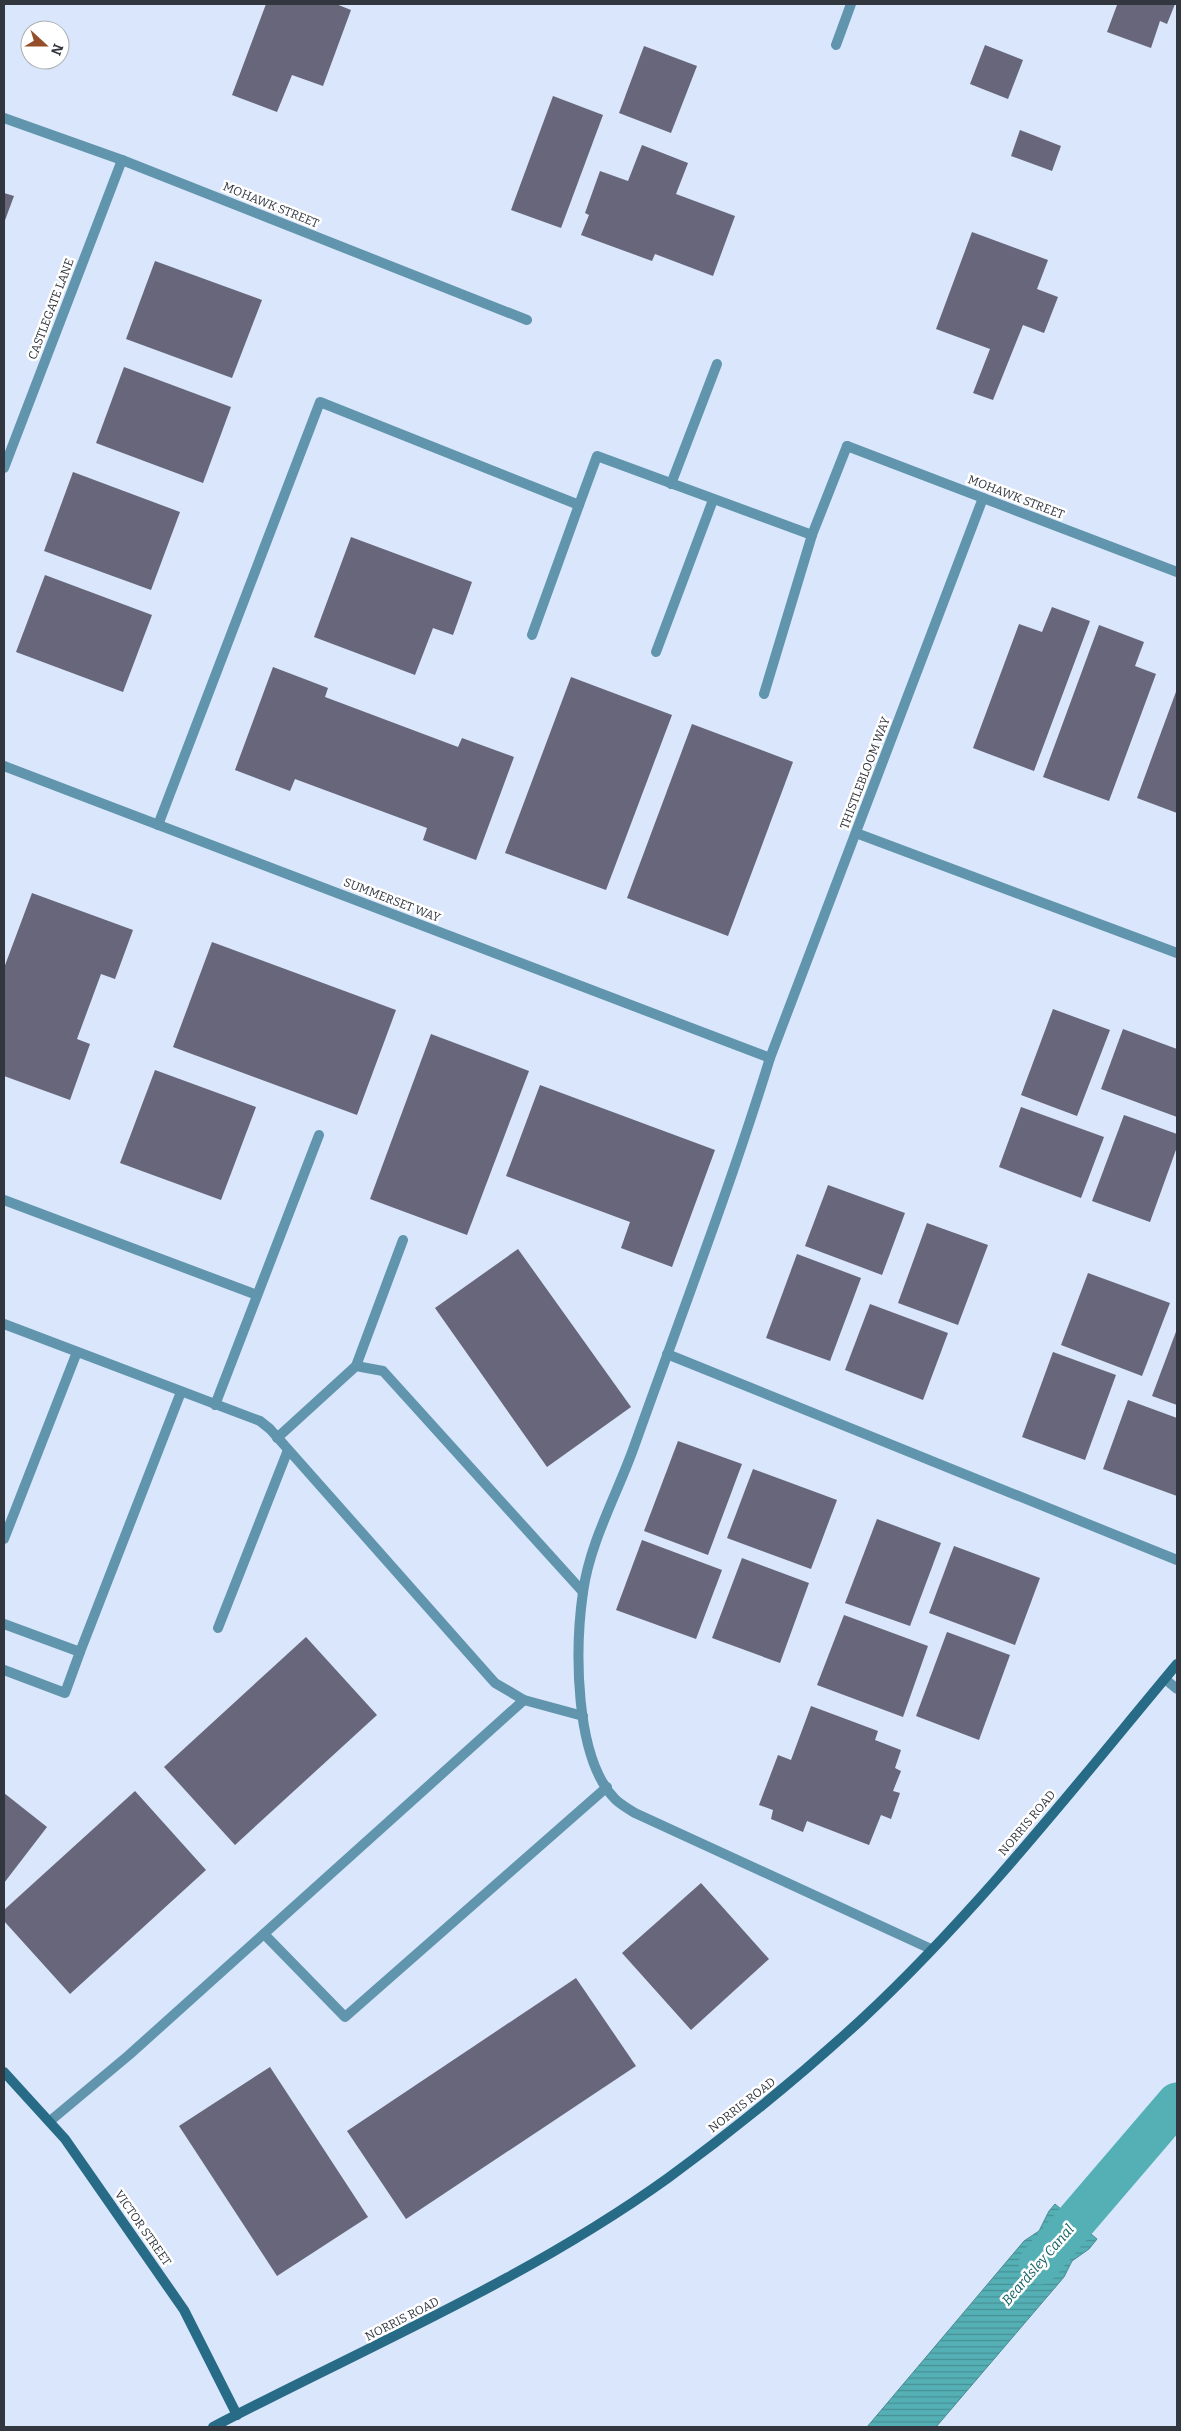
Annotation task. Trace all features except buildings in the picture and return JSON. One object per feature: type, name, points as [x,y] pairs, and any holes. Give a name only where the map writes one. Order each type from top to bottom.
[{"type":"street","points":[[836,45],[851,4]]},
{"type":"street","name":"MOHAWK STREET","points":[[4,118],[122,160],[527,320]]},
{"type":"street","name":"CASTLEGATE LANE","points":[[4,468],[122,160]]},
{"type":"street","points":[[671,484],[717,364]]},
{"type":"street","points":[[158,825],[320,402],[579,505]]},
{"type":"street","name":"MOHAWK STREET","points":[[812,536],[847,446],[1177,572]]},
{"type":"street","points":[[532,635],[598,456],[812,536],[764,694]]},
{"type":"street","name":"THISTLEBLOOM WAY","points":[[932,1949],[635,1814],[615,1799],[598,1775],[591,1754],[580,1696],[579,1651],[583,1592],[590,1556],[626,1469],[747,1131],[770,1058],[983,498]]},
{"type":"street","points":[[656,652],[713,500]]},
{"type":"street","name":"SUMMERSET WAY","points":[[4,766],[770,1058]]},
{"type":"street","points":[[856,833],[1177,953]]},
{"type":"street","points":[[215,1405],[319,1135]]},
{"type":"street","points":[[4,1200],[256,1295]]},
{"type":"street","points":[[277,1438],[356,1366],[403,1240]]},
{"type":"street","points":[[4,1324],[260,1421],[496,1684],[524,1700],[583,1716]]},
{"type":"street","points":[[4,1539],[77,1352]]},
{"type":"street","points":[[667,1354],[1177,1560]]},
{"type":"street","points":[[356,1366],[383,1371],[583,1592]]},
{"type":"street","points":[[4,1670],[66,1693],[80,1652],[181,1392]]},
{"type":"street","points":[[218,1628],[288,1450]]},
{"type":"street","points":[[4,1624],[80,1652]]},
{"type":"street","name":"NORRIS ROAD","points":[[213,2427],[436,2317],[561,2248],[666,2179],[767,2103],[862,2019],[932,1949],[994,1882],[1177,1664]]},
{"type":"street","points":[[1166,1678],[1177,1689]]},
{"type":"street","points":[[50,2121],[129,2055],[524,1700]]},
{"type":"street","points":[[264,1934],[345,2017],[607,1787]]},
{"type":"street","name":"VICTOR STREET","points":[[4,2072],[66,2139],[184,2310],[237,2415]]},
{"type":"water","points":[[1055,2204],[1097,2239],[1089,2249],[1072,2261],[1064,2277],[936,2427],[867,2427],[1024,2241],[1039,2231],[1049,2211]]},
{"type":"waterway","name":"Beardsley Canal","points":[[1039,2264],[1177,2103]]}]
